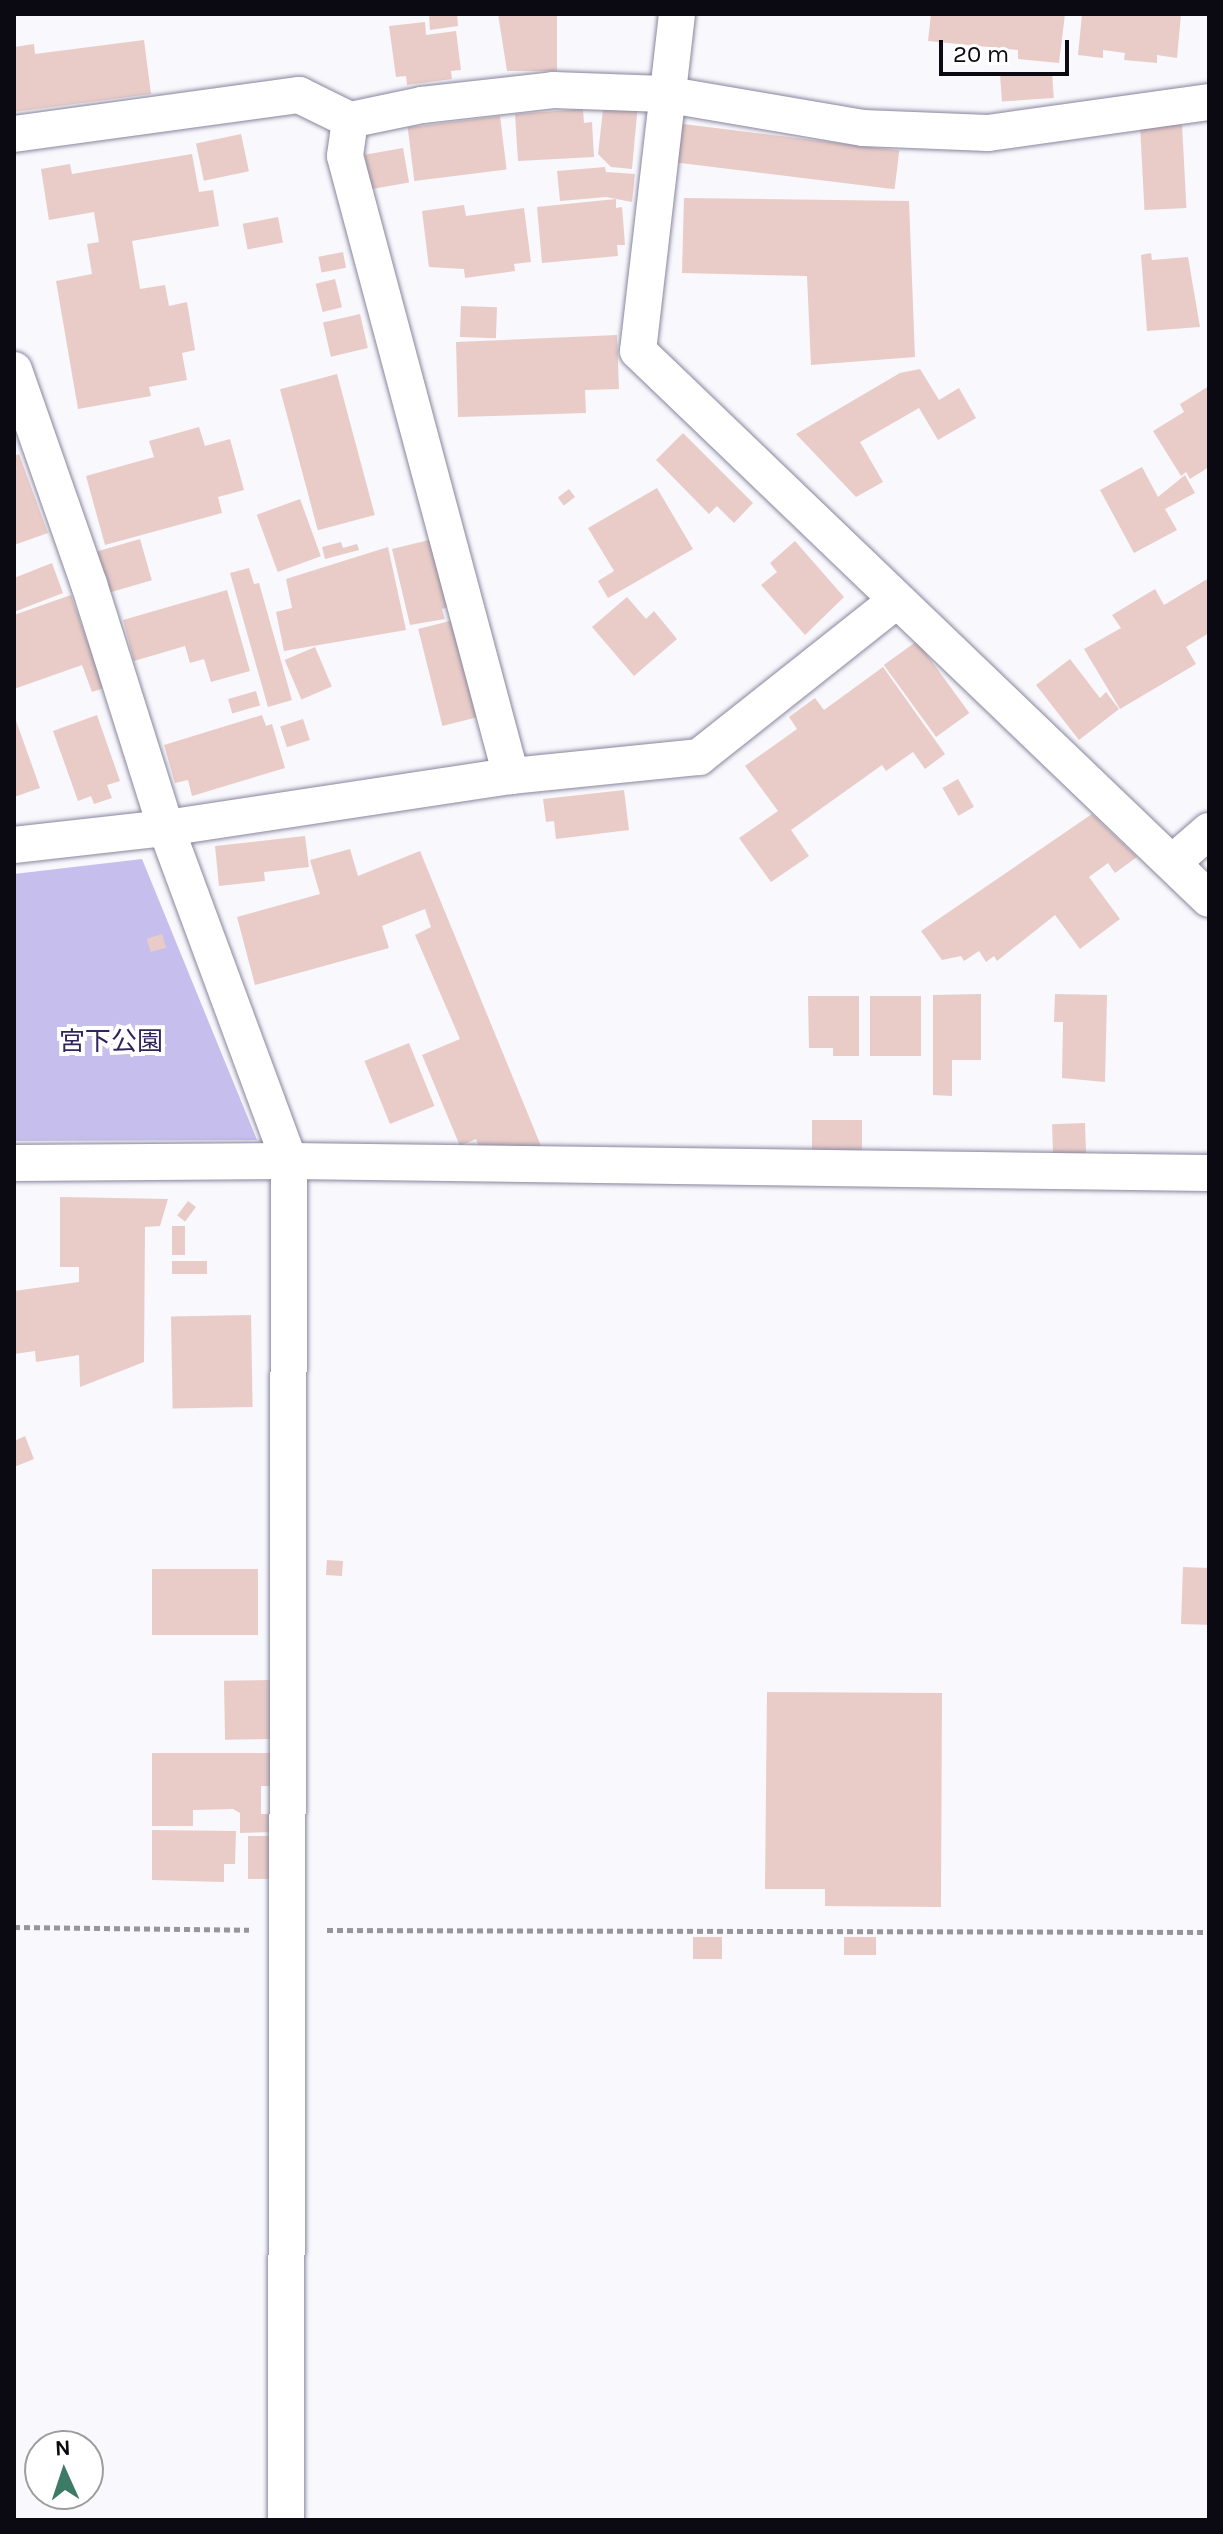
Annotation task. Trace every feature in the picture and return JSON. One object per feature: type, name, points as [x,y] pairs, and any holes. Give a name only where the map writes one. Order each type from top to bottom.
[{"type":"street","points":[[677,14],[664,94],[638,351],[1209,899]]},
{"type":"street","points":[[14,134],[299,95],[350,120],[422,105],[553,90],[664,94],[863,128],[988,133],[1209,102]]},
{"type":"street","points":[[350,120],[345,156],[511,776]]},
{"type":"street","points":[[14,370],[24,432],[289,1161],[286,2520]]},
{"type":"street","points":[[14,845],[166,828],[511,776],[699,757],[896,601]]},
{"type":"street","points":[[1172,863],[1209,831]]},
{"type":"street","points":[[14,1163],[289,1161],[1209,1173]]},
{"type":"path","points":[[14,1927],[1209,1932]]},
{"type":"green space","name":"宮下公園","points":[[142,859],[257,1140],[14,1141],[14,874]]},
{"type":"building","points":[[429,14],[457,14],[458,26],[430,30]]},
{"type":"building","points":[[498,14],[557,14],[557,71],[507,71]]},
{"type":"building","points":[[931,14],[1065,14],[1059,63],[1018,59],[1018,50],[928,41]]},
{"type":"building","points":[[1082,14],[1181,14],[1177,58],[1157,55],[1157,63],[1124,60],[1125,53],[1103,50],[1103,58],[1078,55]]},
{"type":"building","points":[[425,22],[426,35],[456,31],[461,70],[451,71],[452,79],[407,85],[406,76],[396,77],[389,26]]},
{"type":"building","points":[[144,40],[151,94],[14,112],[14,47],[34,44],[35,54]]},
{"type":"building","points":[[1052,72],[1054,98],[1002,102],[1000,76]]},
{"type":"building","points":[[604,101],[638,104],[632,169],[611,167],[598,154]]},
{"type":"building","points":[[583,109],[584,123],[592,122],[594,157],[518,161],[515,114]]},
{"type":"building","points":[[500,116],[507,170],[414,181],[408,127]]},
{"type":"building","points":[[675,123],[899,151],[895,189],[670,162]]},
{"type":"building","points":[[1182,124],[1186,208],[1144,210],[1140,126]]},
{"type":"building","points":[[241,134],[249,171],[204,181],[196,144]]},
{"type":"building","points":[[403,148],[409,182],[371,189],[365,155]]},
{"type":"building","points":[[192,154],[199,192],[213,190],[219,226],[132,241],[140,289],[165,285],[169,306],[187,302],[195,350],[182,353],[187,380],[149,387],[151,396],[78,409],[56,281],[92,274],[87,244],[99,242],[94,212],[49,220],[41,169],[70,164],[72,174]]},
{"type":"building","points":[[605,167],[606,172],[635,174],[632,202],[606,197],[560,201],[557,171]]},
{"type":"building","points":[[684,198],[909,201],[915,357],[811,365],[807,276],[682,273]]},
{"type":"building","points":[[616,199],[616,208],[622,207],[625,245],[617,245],[618,256],[542,263],[537,207]]},
{"type":"building","points":[[464,205],[466,216],[524,208],[531,262],[514,264],[515,271],[465,278],[464,269],[429,267],[422,211]]},
{"type":"building","points":[[278,217],[283,243],[248,249],[243,224]]},
{"type":"building","points":[[343,252],[346,268],[322,272],[318,257]]},
{"type":"building","points":[[1151,253],[1152,260],[1188,257],[1200,327],[1147,331],[1141,255]]},
{"type":"building","points":[[335,279],[342,307],[323,312],[316,284]]},
{"type":"building","points":[[461,306],[497,307],[496,338],[460,337]]},
{"type":"building","points":[[360,314],[368,348],[331,357],[323,323]]},
{"type":"building","points":[[617,335],[619,389],[585,390],[586,413],[458,417],[456,342]]},
{"type":"building","points":[[920,369],[939,400],[959,388],[976,418],[938,440],[919,408],[860,442],[883,482],[856,497],[796,434],[900,373]]},
{"type":"building","points":[[337,374],[375,515],[318,530],[280,389]]},
{"type":"building","points":[[1209,386],[1209,467],[1190,479],[1186,472],[1181,476],[1153,431],[1184,412],[1180,404]]},
{"type":"building","points":[[199,427],[205,446],[230,439],[244,490],[218,497],[222,513],[105,545],[86,476],[154,457],[149,441]]},
{"type":"building","points":[[683,433],[753,503],[734,523],[717,506],[709,514],[656,460]]},
{"type":"building","points":[[19,454],[48,533],[14,545],[14,456]]},
{"type":"building","points":[[1142,467],[1158,497],[1185,475],[1195,493],[1165,509],[1177,530],[1134,553],[1100,490]]},
{"type":"building","points":[[657,488],[693,549],[608,598],[598,581],[614,571],[588,528]]},
{"type":"building","points":[[569,489],[575,497],[564,505],[558,497]]},
{"type":"building","points":[[300,499],[321,556],[278,572],[257,515]]},
{"type":"building","points":[[140,539],[152,580],[109,593],[97,551]]},
{"type":"building","points":[[433,539],[450,607],[442,609],[445,619],[410,625],[392,549]]},
{"type":"building","points":[[795,541],[844,597],[805,635],[761,585],[777,572],[770,563]]},
{"type":"building","points":[[341,542],[343,548],[357,544],[359,550],[325,559],[322,547]]},
{"type":"building","points":[[388,547],[406,630],[284,651],[276,612],[292,608],[286,579]]},
{"type":"building","points":[[52,563],[63,593],[14,612],[14,578]]},
{"type":"building","points":[[249,568],[254,584],[259,583],[292,700],[268,707],[230,573]]},
{"type":"building","points":[[1209,578],[1209,633],[1186,647],[1196,664],[1120,709],[1084,649],[1121,628],[1112,615],[1155,589],[1164,605]]},
{"type":"building","points":[[227,590],[250,671],[211,682],[204,659],[190,663],[185,646],[134,661],[123,620]]},
{"type":"building","points":[[71,595],[104,688],[92,692],[82,665],[14,689],[14,615]]},
{"type":"building","points":[[627,597],[646,619],[654,611],[677,639],[634,676],[592,627]]},
{"type":"building","points":[[458,619],[482,716],[442,726],[418,629]]},
{"type":"building","points":[[917,641],[969,713],[936,737],[884,665]]},
{"type":"building","points":[[315,647],[332,687],[301,699],[285,660]]},
{"type":"building","points":[[1070,659],[1100,698],[1106,692],[1119,709],[1079,740],[1036,685]]},
{"type":"building","points":[[883,667],[945,754],[925,769],[913,752],[886,771],[882,765],[791,830],[809,856],[771,882],[739,838],[778,811],[745,766],[797,729],[789,717],[815,698],[824,710]]},
{"type":"building","points":[[256,691],[260,705],[232,713],[228,699]]},
{"type":"building","points":[[14,715],[40,788],[14,797]]},
{"type":"building","points":[[97,715],[120,781],[107,785],[112,798],[94,804],[91,796],[78,801],[53,731]]},
{"type":"building","points":[[262,715],[266,726],[272,724],[285,768],[192,796],[188,780],[175,783],[164,745]]},
{"type":"building","points":[[303,719],[310,740],[287,747],[280,726]]},
{"type":"building","points":[[958,779],[974,807],[958,816],[942,788]]},
{"type":"building","points":[[624,790],[629,830],[556,839],[554,821],[546,822],[543,799]]},
{"type":"building","points":[[1092,814],[1137,857],[1115,873],[1108,863],[1089,877],[1120,919],[1080,949],[1055,915],[997,961],[994,956],[986,962],[979,951],[964,961],[961,956],[942,960],[921,931]]},
{"type":"building","points":[[305,836],[309,867],[264,872],[265,881],[219,886],[215,846]]},
{"type":"building","points":[[350,849],[358,876],[420,851],[541,1146],[479,1147],[476,1139],[460,1146],[422,1055],[460,1039],[415,935],[431,927],[425,909],[382,926],[389,948],[255,985],[237,917],[320,894],[310,860]]},
{"type":"building","points":[[162,934],[166,947],[151,952],[147,939]]},
{"type":"building","points":[[981,994],[981,1060],[952,1060],[952,1096],[933,1095],[933,995]]},
{"type":"building","points":[[1055,994],[1107,995],[1105,1082],[1062,1078],[1063,1022],[1054,1022]]},
{"type":"building","points":[[808,996],[859,996],[859,1056],[833,1056],[833,1048],[809,1048]]},
{"type":"building","points":[[870,996],[921,996],[921,1056],[870,1056]]},
{"type":"building","points":[[409,1043],[434,1106],[390,1124],[364,1061]]},
{"type":"building","points":[[812,1120],[862,1120],[862,1154],[812,1154]]},
{"type":"building","points":[[1085,1123],[1086,1154],[1053,1155],[1052,1124]]},
{"type":"building","points":[[60,1197],[168,1199],[160,1226],[145,1227],[144,1362],[80,1387],[79,1355],[36,1362],[35,1351],[14,1354],[14,1291],[79,1282],[79,1267],[60,1267]]},
{"type":"building","points":[[188,1201],[196,1207],[185,1221],[177,1215]]},
{"type":"building","points":[[172,1226],[185,1226],[185,1255],[172,1255]]},
{"type":"building","points":[[172,1261],[207,1261],[207,1274],[172,1274]]},
{"type":"building","points":[[251,1315],[253,1407],[173,1408],[171,1316]]},
{"type":"building","points":[[25,1436],[34,1459],[14,1467],[14,1441]]},
{"type":"building","points":[[327,1560],[343,1561],[342,1576],[326,1575]]},
{"type":"building","points":[[1183,1567],[1209,1568],[1207,1625],[1181,1624]]},
{"type":"building","points":[[152,1569],[258,1569],[258,1635],[152,1635]]},
{"type":"building","points":[[270,1680],[271,1739],[225,1740],[224,1681]]},
{"type":"building","points":[[767,1692],[942,1693],[941,1907],[825,1906],[825,1889],[765,1889]]},
{"type":"building","points":[[152,1753],[277,1753],[271,1786],[261,1786],[261,1814],[273,1814],[274,1832],[240,1833],[240,1813],[233,1809],[193,1810],[193,1826],[152,1826]]},
{"type":"building","points":[[152,1830],[236,1831],[235,1864],[224,1864],[224,1882],[152,1880]]},
{"type":"building","points":[[248,1836],[276,1836],[276,1879],[248,1879]]},
{"type":"building","points":[[693,1937],[722,1937],[722,1959],[693,1959]]},
{"type":"building","points":[[844,1937],[876,1937],[876,1955],[844,1955]]}]
